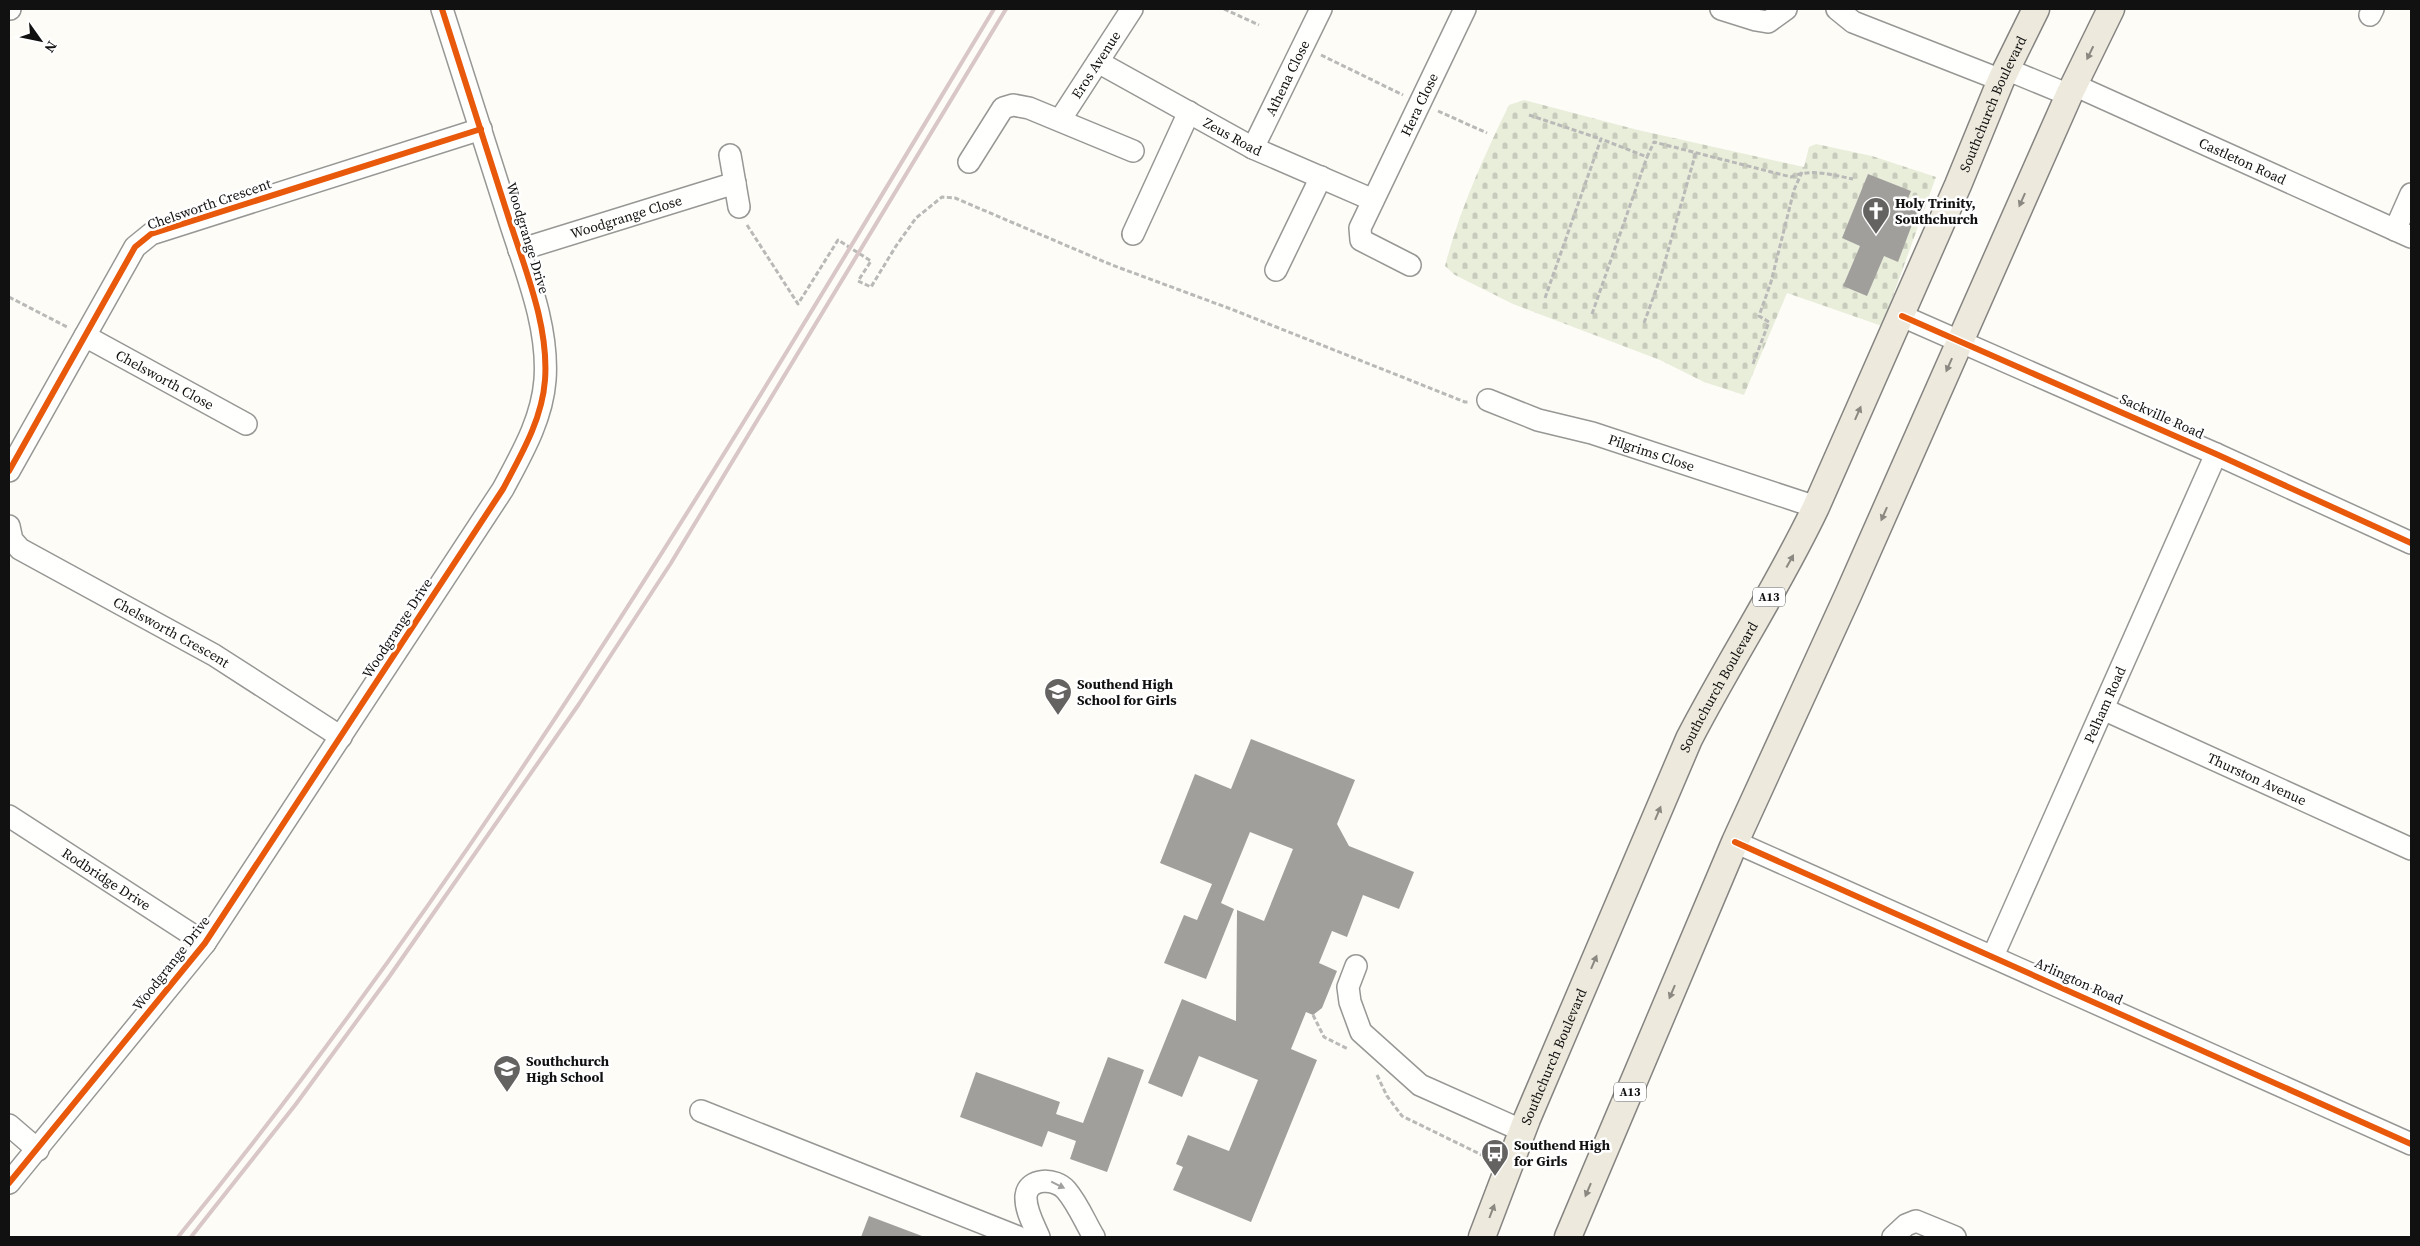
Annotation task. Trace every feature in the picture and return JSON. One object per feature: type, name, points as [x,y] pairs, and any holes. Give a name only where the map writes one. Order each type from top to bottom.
[{"type":"main road","name":"Southchurch Boulevard","points":[[1482,1237],[1523,1131],[1689,739],[1714,690],[1792,558],[1902,316],[2004,75],[2036,9]]},
{"type":"main road","name":"A13","points":[[1568,1237],[1735,842],[1848,595],[2072,90],[2111,9]]},
{"type":"street","name":"Woodgrange Drive","points":[[9,1183],[38,1150],[205,943],[503,489],[526,446],[537,417],[545,381],[541,326],[519,250],[442,9]]},
{"type":"street","name":"Eros Avenue","points":[[1060,120],[1132,9]]},
{"type":"street","name":"Athena Close","points":[[1253,148],[1321,9]]},
{"type":"street","name":"Hera Close","points":[[1410,265],[1362,240],[1360,228],[1466,9]]},
{"type":"street","points":[[1721,9],[1768,22],[1786,9]]},
{"type":"street","name":"Castleton Road","points":[[1837,9],[1853,22],[2004,75],[2072,90],[2403,234]]},
{"type":"street","name":"Zeus Road","points":[[1098,62],[1253,148],[1373,200]]},
{"type":"street","points":[[970,162],[1003,108],[1013,104],[1060,120],[1133,151]]},
{"type":"street","points":[[1133,234],[1189,112]]},
{"type":"street","name":"Chelsworth Crescent","points":[[9,471],[135,246],[151,234],[481,129]]},
{"type":"street","points":[[730,155],[739,207]]},
{"type":"street","points":[[1276,270],[1321,177]]},
{"type":"street","name":"Woodgrange Close","points":[[519,250],[734,183]]},
{"type":"street","points":[[2403,234],[2411,194]]},
{"type":"street","name":"Sackville Road","points":[[1902,316],[2216,454],[2411,543]]},
{"type":"street","name":"Chelsworth Close","points":[[85,336],[246,424]]},
{"type":"street","name":"Pilgrims Close","points":[[1488,400],[1538,420],[1592,433],[1816,507]]},
{"type":"street","name":"Pelham Road","points":[[1993,956],[2216,454]]},
{"type":"street","name":"Chelsworth Crescent","points":[[9,526],[12,540],[20,549],[214,656],[341,737]]},
{"type":"street","name":"Thurston Avenue","points":[[2103,709],[2411,849]]},
{"type":"street","name":"Rodbridge Drive","points":[[9,816],[205,943]]},
{"type":"street","name":"Arlington Road","points":[[1735,842],[2411,1144]]},
{"type":"street","points":[[1356,966],[1348,987],[1350,1002],[1361,1032],[1420,1086],[1523,1131]]},
{"type":"street","points":[[701,1111],[1018,1237]]},
{"type":"street","points":[[9,1125],[38,1150]]},
{"type":"street","points":[[1038,1237],[1027,1206],[1026,1194],[1032,1186],[1042,1181],[1055,1182],[1066,1189],[1094,1237]]},
{"type":"street","points":[[1893,1237],[1906,1225],[1916,1221],[1955,1237]]},
{"type":"path","points":[[1224,9],[1259,25]]},
{"type":"path","points":[[1302,47],[1420,103],[1487,132]]},
{"type":"path","points":[[1529,115],[1601,139],[1647,157]]},
{"type":"path","points":[[1544,298],[1601,139]]},
{"type":"path","points":[[1592,314],[1654,142],[1791,177],[1802,172],[1853,179]]},
{"type":"path","points":[[1644,323],[1662,271],[1696,152]]},
{"type":"path","points":[[1753,364],[1770,322],[1759,316],[1771,282],[1794,190],[1802,172]]},
{"type":"path","points":[[739,207],[739,213],[798,304],[838,240],[871,261],[858,281],[871,287],[916,218],[942,198],[955,198],[1112,266],[1231,308],[1465,402],[1488,400]]},
{"type":"path","points":[[9,296],[85,336]]},
{"type":"green space","points":[[1524,100],[1638,130],[1804,167],[1809,147],[1816,144],[1872,156],[1936,177],[1882,326],[1787,293],[1744,395],[1704,382],[1660,360],[1513,304],[1455,275],[1445,266],[1465,204],[1481,164],[1509,105]]},
{"type":"building","name":"Holy Trinity, Southchurch","points":[[1868,174],[1911,191],[1907,201],[1919,206],[1898,262],[1884,256],[1867,296],[1843,286],[1860,246],[1842,238]]},
{"type":"building","points":[[1251,739],[1355,780],[1337,824],[1349,846],[1414,872],[1399,909],[1363,895],[1347,937],[1332,931],[1319,963],[1337,971],[1322,1008],[1313,1015],[1306,1012],[1291,1049],[1317,1060],[1251,1222],[1173,1190],[1183,1167],[1176,1164],[1188,1135],[1229,1151],[1258,1080],[1199,1056],[1182,1097],[1148,1083],[1182,999],[1236,1021],[1237,910],[1264,921],[1293,849],[1250,832],[1221,903],[1234,909],[1206,979],[1164,963],[1184,915],[1197,920],[1212,884],[1160,863],[1195,774],[1231,789]]},
{"type":"building","points":[[1108,1057],[1144,1070],[1107,1172],[1070,1159],[1076,1141],[1048,1131],[1042,1147],[960,1117],[976,1072],[1060,1102],[1056,1114],[1083,1123]]},
{"type":"building","points":[[869,1216],[922,1236],[922,1237],[861,1237]]},
{"type":"railway","points":[[178,1237],[292,1092],[401,943],[506,792],[608,638],[706,482],[994,9]]},
{"type":"railway","points":[[191,1237],[296,1104],[389,977],[579,704],[671,563],[1006,9]]},
{"type":"cycle path","points":[[9,1183],[205,943],[503,489],[530,437],[540,409],[545,380],[545,360],[540,320],[529,280],[442,9]]},
{"type":"cycle path","points":[[9,471],[135,247],[151,234],[481,129]]},
{"type":"cycle path","points":[[1902,316],[2216,454],[2411,543]]},
{"type":"cycle path","points":[[1735,842],[2411,1144]]},
{"type":"place","name":"Holy Trinity, Southchurch","points":[[1876,235]]},
{"type":"place","name":"Southend High School for Girls","points":[[1058,716]]},
{"type":"place","name":"Southchurch High School","points":[[507,1093]]},
{"type":"place","name":"Southend High for Girls","points":[[1495,1177]]}]
